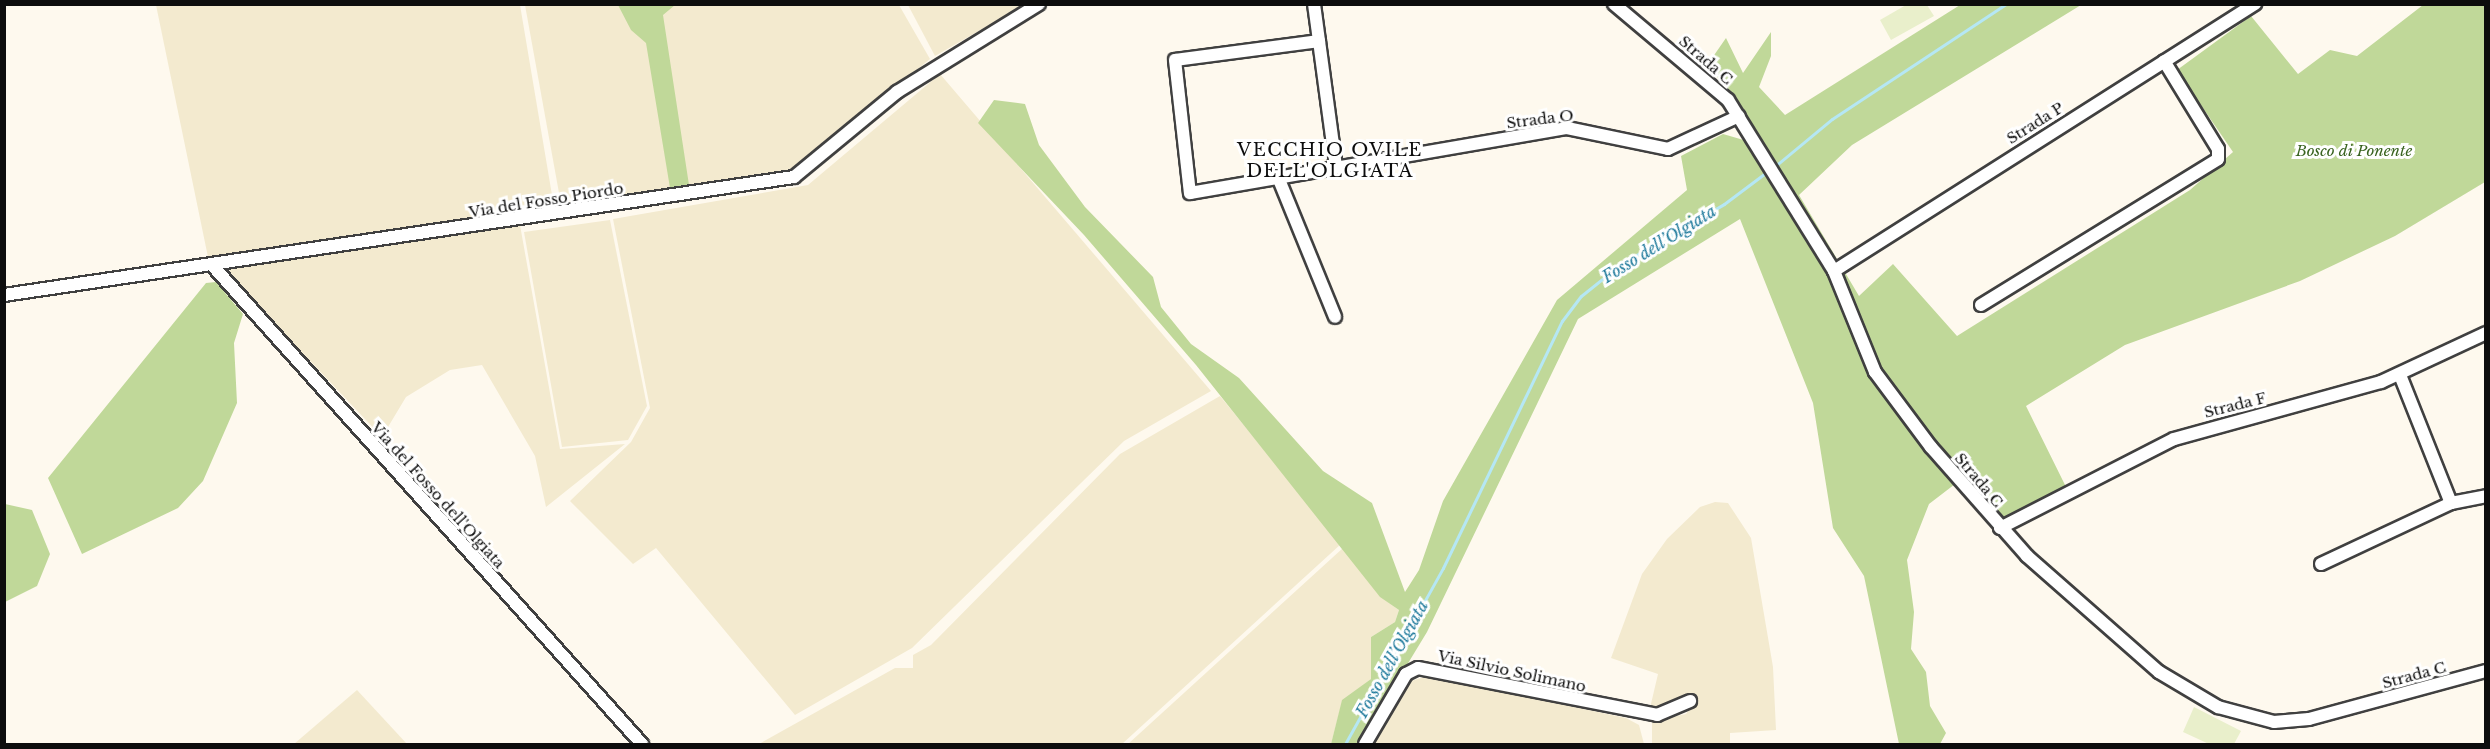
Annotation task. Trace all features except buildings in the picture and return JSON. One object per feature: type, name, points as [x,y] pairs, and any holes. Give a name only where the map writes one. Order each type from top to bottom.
[{"type":"street","name":"Via del Fosso Piordo","points":[[4,295],[800,175],[897,92],[1039,4]]},
{"type":"street","points":[[1314,4],[1336,166]]},
{"type":"street","name":"Strada C","points":[[1614,4],[1707,76],[1739,116],[1834,271],[1878,377],[2000,528],[2082,609],[2154,668],[2244,717],[2309,719],[2486,671]]},
{"type":"street","name":"Strada P","points":[[1834,271],[2255,4]]},
{"type":"street","name":"Strada O","points":[[1319,41],[1175,60],[1190,193],[1336,166],[1572,128],[1668,150],[1739,116]]},
{"type":"street","points":[[1981,305],[2218,159],[2218,149],[2164,61]]},
{"type":"street","points":[[1278,177],[1335,317]]},
{"type":"street","name":"Via del Fosso dell'Olgiata","points":[[212,265],[642,744]]},
{"type":"street","name":"Strada F","points":[[2000,528],[2192,432],[2400,375],[2486,333]]},
{"type":"street","points":[[2400,375],[2451,503]]},
{"type":"street","points":[[2321,564],[2451,503],[2486,496]]},
{"type":"street","name":"Via Silvio Solimano","points":[[1365,744],[1406,674],[1418,668],[1657,715],[1690,701]]},
{"type":"shaded area","points":[[156,5],[520,5],[554,207],[208,257]]},
{"type":"shaded area","points":[[525,5],[899,5],[930,59],[795,169],[561,204]]},
{"type":"shaded area","points":[[908,5],[1024,5],[935,56]]},
{"type":"shaded area","points":[[940,74],[1211,391],[1124,441],[912,648],[795,715],[656,548],[633,564],[570,501],[631,442],[650,408],[613,219],[808,185]]},
{"type":"shaded area","points":[[610,220],[647,406],[628,440],[562,447],[524,232]]},
{"type":"shaded area","points":[[520,225],[560,449],[625,444],[546,507],[535,456],[482,365],[450,370],[406,397],[382,437],[228,274],[232,266]]},
{"type":"shaded area","points":[[1220,396],[1341,544],[1122,744],[759,744],[895,668],[913,668],[913,655],[931,645],[1120,454]]},
{"type":"shaded area","points":[[1715,502],[1728,503],[1751,538],[1773,667],[1776,730],[1730,733],[1730,744],[1652,744],[1652,721],[1686,714],[1694,702],[1665,711],[1650,708],[1658,674],[1611,658],[1642,574],[1667,539],[1700,507]]},
{"type":"shaded area","points":[[1343,548],[1381,597],[1399,610],[1395,622],[1371,637],[1371,679],[1342,702],[1331,744],[1128,744]]},
{"type":"shaded area","points":[[1428,676],[1626,718],[1639,725],[1644,744],[1372,744],[1407,682]]},
{"type":"shaded area","points":[[357,690],[407,744],[294,744]]},
{"type":"green space","points":[[618,5],[675,5],[663,15],[689,185],[670,188],[646,43],[631,30]]},
{"type":"green space","points":[[1906,5],[1927,5],[1934,16],[1891,40],[1880,20]]},
{"type":"green space","name":"Bosco di Ponente","points":[[1960,5],[2081,5],[1852,145],[1799,195],[1859,296],[1893,264],[1957,336],[2190,190],[2233,152],[2177,70],[2251,16],[2298,74],[2330,50],[2357,56],[2423,5],[2485,5],[2485,182],[2395,236],[2300,281],[2125,345],[2026,406],[2067,489],[2000,528],[1959,481],[1929,504],[1907,560],[1914,612],[1911,649],[1926,672],[1930,706],[1946,733],[1940,744],[1899,744],[1864,576],[1833,528],[1813,403],[1740,219],[1578,319],[1427,632],[1359,744],[1331,744],[1342,700],[1371,679],[1371,637],[1395,622],[1399,610],[1380,597],[1196,365],[1084,235],[978,123],[994,100],[1025,104],[1039,145],[1085,207],[1153,277],[1161,307],[1191,344],[1239,378],[1323,471],[1372,503],[1405,592],[1419,570],[1443,501],[1557,300],[1687,190],[1681,156],[1723,134],[1747,141],[1710,61],[1726,38],[1743,73],[1771,32],[1771,56],[1759,87],[1785,115]]},
{"type":"green space","points":[[216,282],[243,314],[234,343],[237,403],[203,481],[178,508],[82,554],[48,478],[206,283]]},
{"type":"green space","points":[[5,504],[32,510],[50,554],[37,586],[5,602]]},
{"type":"green space","points":[[2194,707],[2241,731],[2234,744],[2209,744],[2183,732]]},
{"type":"waterway","name":"Fosso dell’Olgiata","points":[[1774,167],[1832,119],[2006,4]]},
{"type":"waterway","name":"Fosso dell’Olgiata","points":[[1345,744],[1443,568],[1562,321],[1581,296],[1621,264],[1724,204],[1768,171]]},
{"type":"district","name":"VECCHIO OVILE DELL'OLGIATA","points":[[1330,161]]}]
